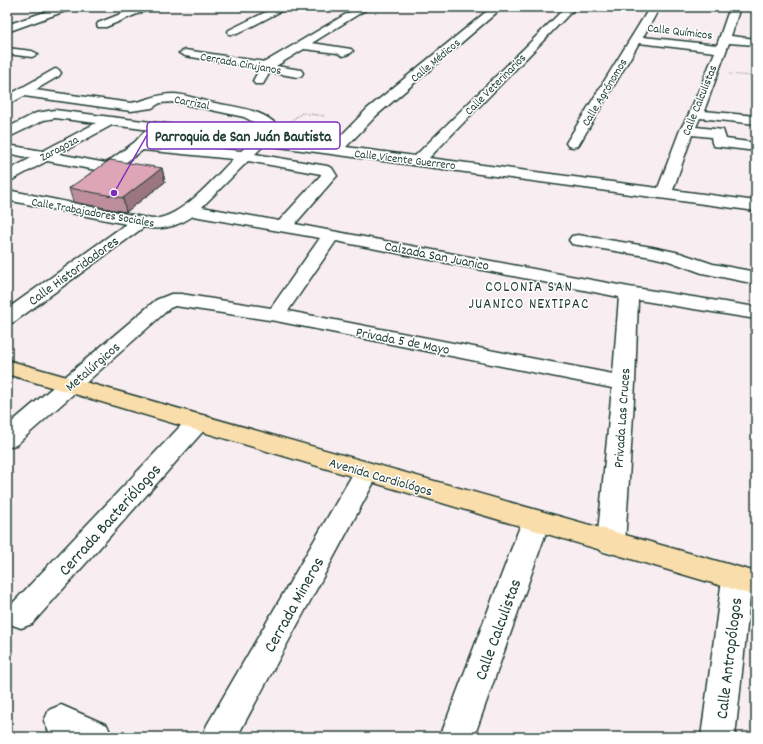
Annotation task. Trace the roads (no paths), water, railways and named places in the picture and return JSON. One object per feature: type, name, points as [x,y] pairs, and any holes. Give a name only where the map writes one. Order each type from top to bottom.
[{"type":"main road","name":"Avenida Cardiológos","points":[[7,367],[746,582]]},
{"type":"street","points":[[7,29],[68,7]]},
{"type":"street","points":[[102,25],[146,7]]},
{"type":"street","points":[[233,32],[284,7]]},
{"type":"street","points":[[259,80],[267,66],[365,7]]},
{"type":"street","name":"Calle Médicos","points":[[335,150],[372,112],[498,7]]},
{"type":"street","name":"Calle Veterinarios","points":[[419,160],[571,7]]},
{"type":"street","name":"Calle Agrónomos","points":[[573,142],[655,7]]},
{"type":"street","name":"Calle Calculistas","points":[[664,193],[687,130],[696,114],[735,7]]},
{"type":"street","name":"Calle Químicos","points":[[636,39],[722,44],[756,42]]},
{"type":"street","points":[[301,45],[346,51],[343,54]]},
{"type":"street","points":[[7,51],[32,54]]},
{"type":"street","name":"Cerrada Cirujanos","points":[[185,53],[267,66],[276,70],[297,73]]},
{"type":"street","points":[[7,102],[55,73]]},
{"type":"street","name":"Carrizal","points":[[22,92],[131,107],[147,105],[157,99],[174,98],[248,114],[274,128],[278,135],[279,142]]},
{"type":"street","points":[[7,102],[22,106]]},
{"type":"street","name":"Calle Vicente Guerrero","points":[[7,134],[41,116],[55,114],[262,139],[756,206]]},
{"type":"street","points":[[696,114],[756,120]]},
{"type":"street","name":"Zaragoza","points":[[7,177],[111,120]]},
{"type":"street","points":[[54,206],[140,145],[157,126]]},
{"type":"street","points":[[687,130],[718,133],[719,143],[756,147]]},
{"type":"street","points":[[184,214],[262,139]]},
{"type":"street","points":[[140,145],[244,156],[327,171],[329,176],[284,226]]},
{"type":"street","points":[[7,149],[109,168]]},
{"type":"street","name":"Calle Trabajadores Sociales","points":[[7,195],[54,206],[140,222],[160,224],[184,214]]},
{"type":"street","name":"Calzada San Juanico","points":[[184,214],[284,226],[629,293],[756,312]]},
{"type":"street","name":"Calle Historidadores","points":[[7,318],[140,222]]},
{"type":"street","points":[[276,315],[331,235]]},
{"type":"street","points":[[578,240],[652,252],[674,257],[709,269],[756,278]]},
{"type":"street","name":"Privada Las Cruces","points":[[611,543],[624,383],[629,293]]},
{"type":"street","name":"Metalúrgicos","points":[[7,439],[163,304],[171,300],[181,300]]},
{"type":"street","name":"Privada 5 de Mayo","points":[[181,300],[276,315],[624,383]]},
{"type":"street","name":"Cerrada Bacteriólogos","points":[[21,615],[198,422]]},
{"type":"street","name":"Cerrada Mineros","points":[[219,737],[367,472]]},
{"type":"street","name":"Calle Calculistas","points":[[457,737],[536,521]]},
{"type":"street","name":"Calle Antropólogos","points":[[718,737],[746,582]]},
{"type":"street","points":[[61,721],[94,737]]},
{"type":"place","name":"Parroquia de San Juán Bautista","points":[[114,193]]},
{"type":"district","name":"COLONIA SAN JUANICO NEXTIPAC","points":[[529,294]]}]
